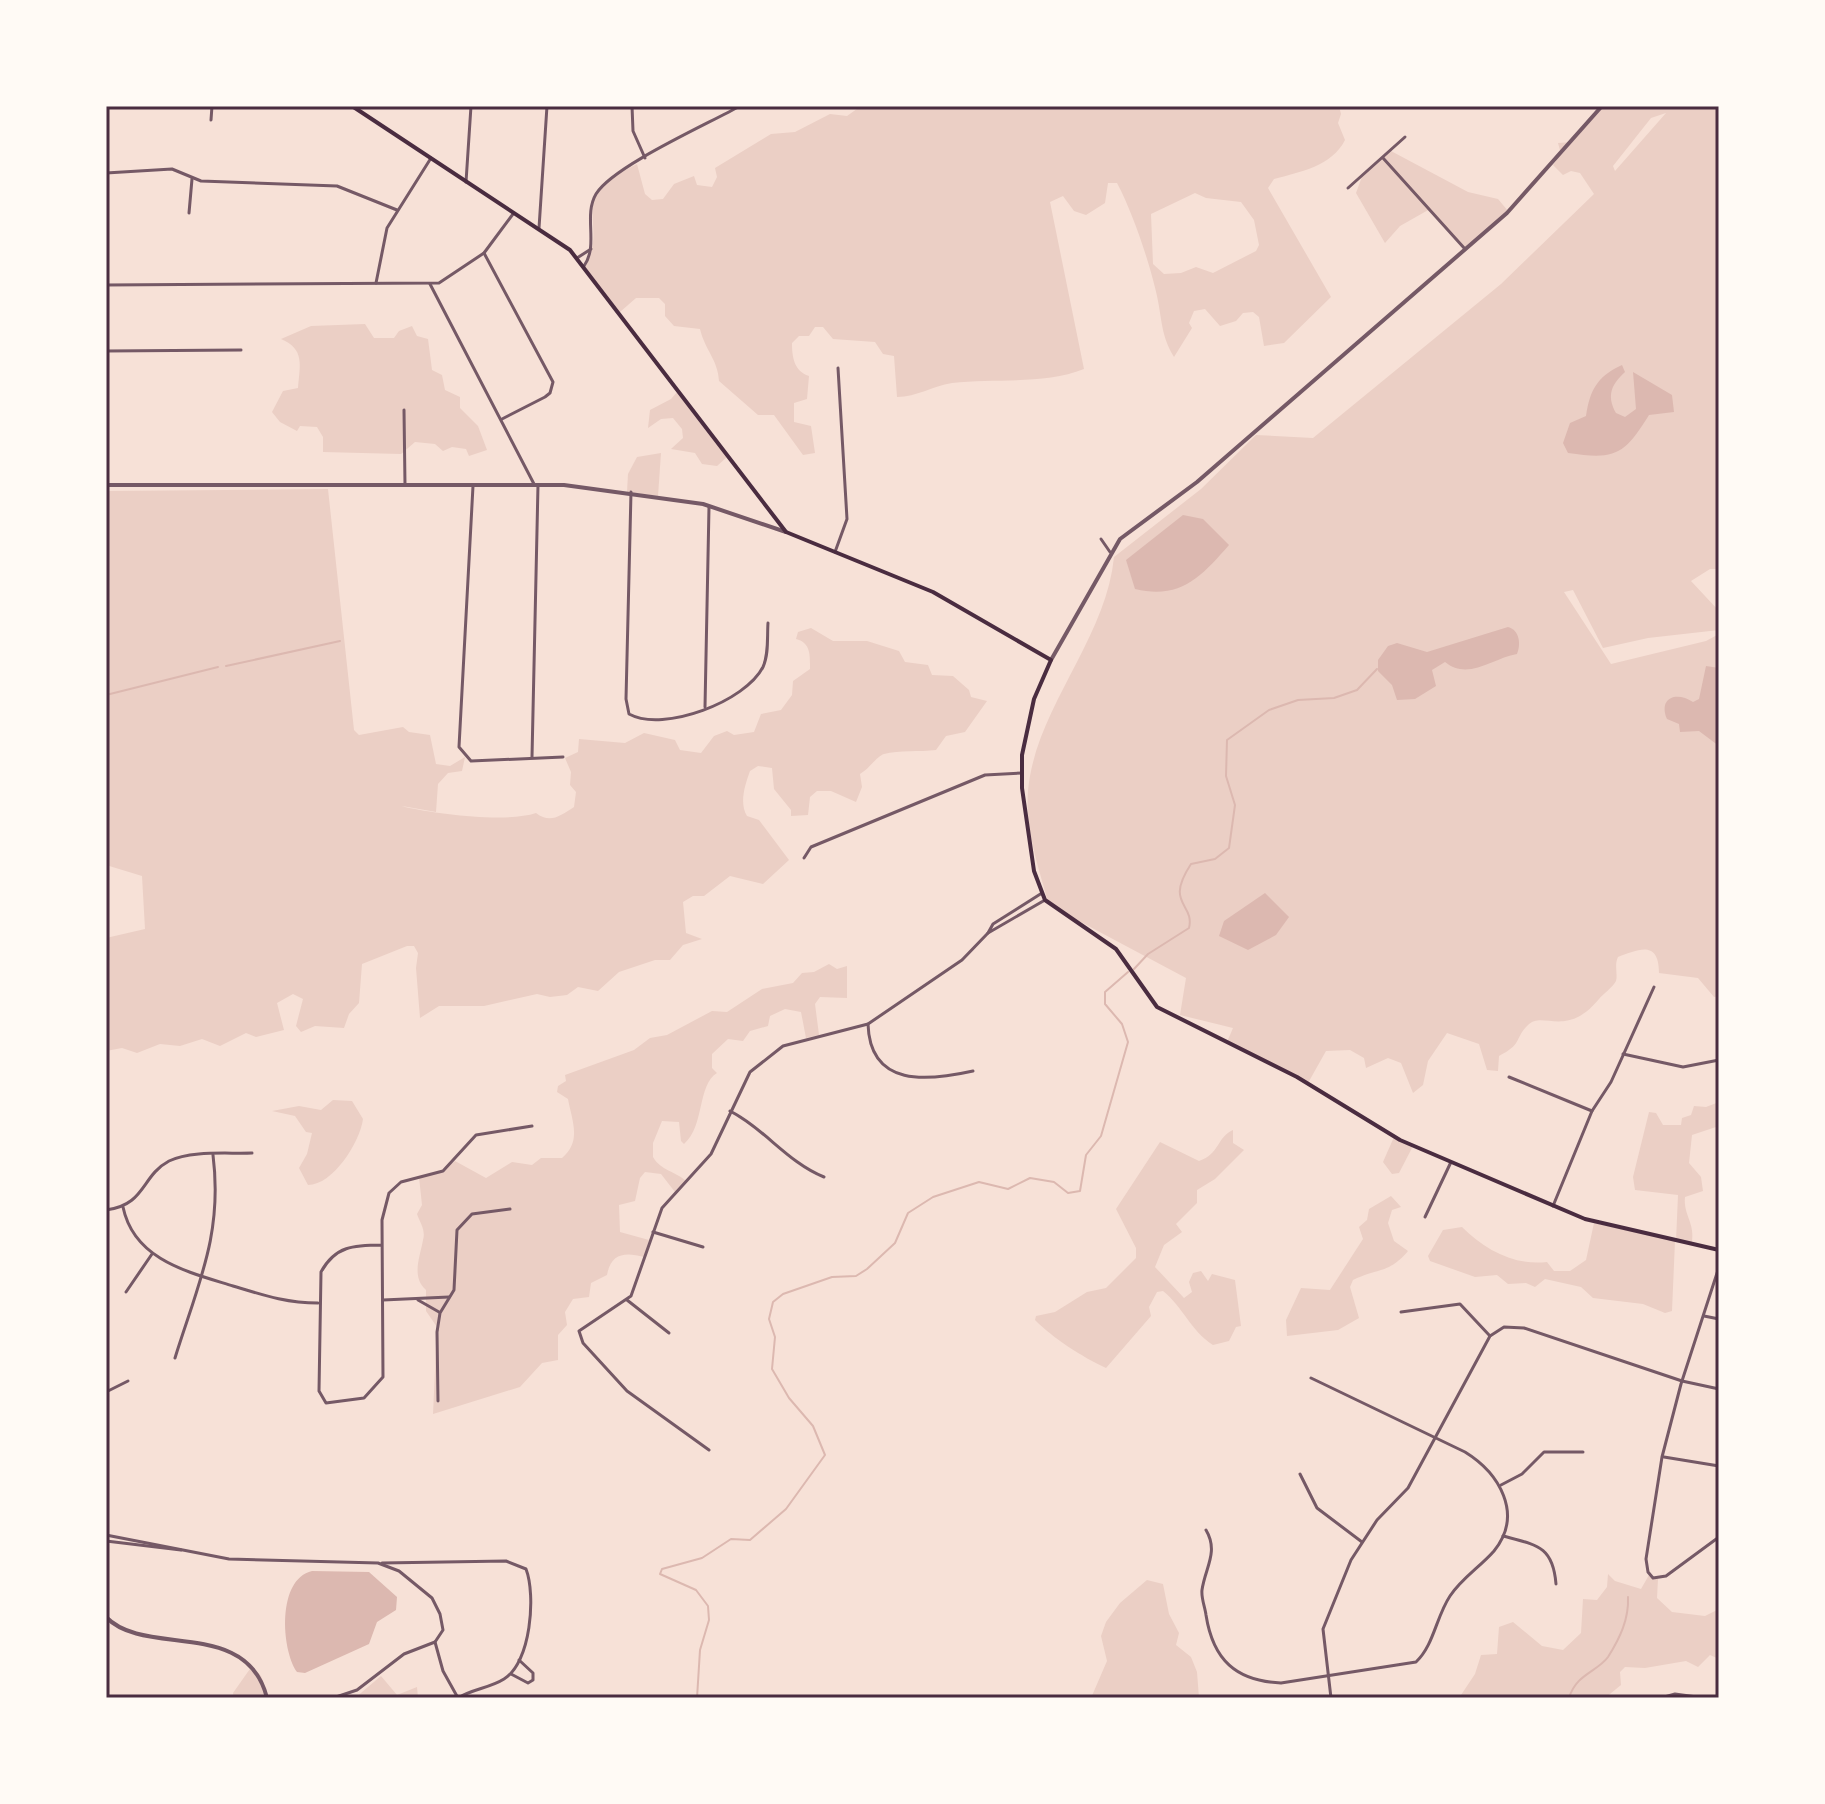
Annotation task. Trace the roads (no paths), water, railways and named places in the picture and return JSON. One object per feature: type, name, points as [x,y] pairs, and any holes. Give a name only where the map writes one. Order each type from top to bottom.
[{"type":"main road","points":[[352,106],[539,228],[576,258],[786,532],[933,592],[1051,660],[1026,725],[1022,773],[1034,871],[1045,900],[1113,946],[1147,996],[1166,1012],[1297,1077],[1400,1140],[1553,1206],[1585,1219],[1719,1250]]},
{"type":"street","points":[[211,120],[212,106]]},
{"type":"street","points":[[466,182],[471,106]]},
{"type":"street","points":[[539,228],[543,218],[547,106]]},
{"type":"street","points":[[632,106],[633,131],[645,158]]},
{"type":"street","points":[[583,266],[591,249],[591,213],[597,193],[609,181],[645,158],[740,106]]},
{"type":"street","points":[[1051,660],[1120,539],[1197,482],[1465,249],[1530,190],[1602,106]]},
{"type":"street","points":[[1348,188],[1405,137]]},
{"type":"street","points":[[376,283],[384,234],[431,158]]},
{"type":"street","points":[[1383,158],[1465,249]]},
{"type":"street","points":[[106,173],[172,169],[192,179],[337,186],[397,210]]},
{"type":"street","points":[[189,213],[192,179]]},
{"type":"street","points":[[106,285],[430,284],[449,279],[484,253],[506,228],[514,213]]},
{"type":"street","points":[[576,258],[591,249]]},
{"type":"street","points":[[484,253],[553,382],[545,397],[501,419]]},
{"type":"street","points":[[430,284],[536,485],[532,757]]},
{"type":"street","points":[[106,351],[241,350]]},
{"type":"street","points":[[835,552],[847,519],[838,368]]},
{"type":"street","points":[[404,410],[405,485]]},
{"type":"street","points":[[106,485],[536,485],[593,488],[709,506],[786,532]]},
{"type":"street","points":[[473,485],[458,738],[465,757],[479,761],[563,757]]},
{"type":"street","points":[[631,492],[628,710],[637,718],[679,717],[737,695],[757,676],[766,660],[768,623]]},
{"type":"street","points":[[705,707],[709,506]]},
{"type":"street","points":[[1101,539],[1110,552]]},
{"type":"street","points":[[804,858],[811,847],[985,775],[1022,773]]},
{"type":"street","points":[[709,1450],[627,1391],[583,1343],[579,1331],[627,1300],[667,1199],[714,1150],[748,1075],[779,1048],[868,1024],[962,960],[993,924],[1042,893]]},
{"type":"street","points":[[988,933],[1045,900]]},
{"type":"street","points":[[1553,1206],[1592,1111],[1611,1082],[1654,987]]},
{"type":"street","points":[[868,1024],[871,1048],[877,1058],[905,1077],[932,1078],[973,1071]]},
{"type":"street","points":[[1623,1054],[1683,1067],[1719,1060]]},
{"type":"street","points":[[1509,1077],[1592,1111]]},
{"type":"street","points":[[730,1111],[748,1121],[802,1167],[824,1177]]},
{"type":"street","points":[[382,1245],[341,1249],[329,1257],[321,1272],[318,1303],[319,1391],[326,1403],[337,1404],[364,1398],[383,1377],[382,1245],[384,1205],[389,1193],[401,1182],[443,1171],[476,1135],[532,1126]]},
{"type":"street","points":[[106,1210],[123,1207],[136,1199],[157,1170],[170,1161],[252,1153]]},
{"type":"street","points":[[175,1358],[214,1238],[217,1214],[213,1155]]},
{"type":"street","points":[[1425,1217],[1451,1162]]},
{"type":"street","points":[[123,1207],[130,1229],[152,1254],[200,1276],[284,1302],[318,1303]]},
{"type":"street","points":[[438,1401],[440,1313],[455,1282],[459,1224],[476,1212],[510,1209]]},
{"type":"street","points":[[653,1232],[703,1247]]},
{"type":"street","points":[[126,1292],[152,1254]]},
{"type":"street","points":[[1719,1267],[1682,1381],[1662,1457],[1646,1559],[1648,1572],[1653,1578],[1666,1576],[1719,1537]]},
{"type":"street","points":[[383,1300],[449,1297]]},
{"type":"street","points":[[418,1300],[440,1313]]},
{"type":"street","points":[[627,1300],[669,1333]]},
{"type":"street","points":[[1401,1312],[1460,1304],[1490,1336]]},
{"type":"street","points":[[1704,1316],[1719,1319]]},
{"type":"street","points":[[1331,1698],[1324,1623],[1362,1542],[1377,1520],[1408,1488],[1490,1336],[1504,1327],[1524,1328],[1682,1381],[1719,1389]]},
{"type":"street","points":[[1206,1530],[1212,1552],[1202,1595],[1212,1640],[1224,1662],[1237,1673],[1262,1682],[1328,1677],[1416,1662],[1426,1649],[1452,1592],[1488,1558],[1503,1536],[1507,1513],[1501,1485],[1471,1456],[1311,1378]]},
{"type":"street","points":[[106,1392],[128,1381]]},
{"type":"street","points":[[1501,1485],[1522,1474],[1544,1452],[1583,1452]]},
{"type":"street","points":[[1662,1457],[1719,1466]]},
{"type":"street","points":[[1300,1474],[1317,1508],[1362,1542]]},
{"type":"street","points":[[106,1535],[264,1563],[506,1561],[523,1565],[530,1593],[528,1633],[511,1674],[458,1698],[443,1671],[435,1642],[443,1626],[435,1603],[399,1571],[378,1563]]},
{"type":"street","points":[[1503,1536],[1547,1552],[1553,1562],[1556,1584]]},
{"type":"street","points":[[106,1541],[182,1550]]},
{"type":"street","points":[[106,1617],[130,1632],[196,1641],[228,1653],[254,1673],[267,1698]]},
{"type":"street","points":[[333,1698],[357,1690],[409,1651],[435,1642]]},
{"type":"street","points":[[511,1674],[528,1683],[533,1680],[533,1673],[519,1660]]},
{"type":"street","points":[[1661,1698],[1675,1694],[1704,1698]]},
{"type":"waterway","points":[[226,666],[340,641]]},
{"type":"waterway","points":[[106,695],[218,667]]},
{"type":"waterway","points":[[1134,969],[1148,954],[1189,928],[1190,920],[1180,888],[1191,864],[1215,859],[1229,848],[1235,805],[1226,776],[1227,740],[1269,710],[1298,700],[1334,698],[1357,690],[1377,669]]},
{"type":"waterway","points":[[697,1698],[700,1650],[709,1620],[708,1606],[696,1590],[660,1574],[662,1569],[702,1558],[731,1539],[750,1540],[786,1509],[825,1455],[813,1426],[789,1398],[772,1369],[775,1337],[769,1319],[773,1302],[783,1294],[832,1277],[856,1276],[867,1269],[895,1243],[908,1213],[933,1197],[979,1182],[1008,1189],[1030,1178],[1054,1182],[1068,1193],[1080,1191],[1086,1155],[1101,1136],[1128,1042],[1122,1024],[1105,1004],[1105,992],[1128,972]]},
{"type":"waterway","points":[[1569,1698],[1576,1684],[1608,1657],[1625,1621],[1628,1597]]}]
